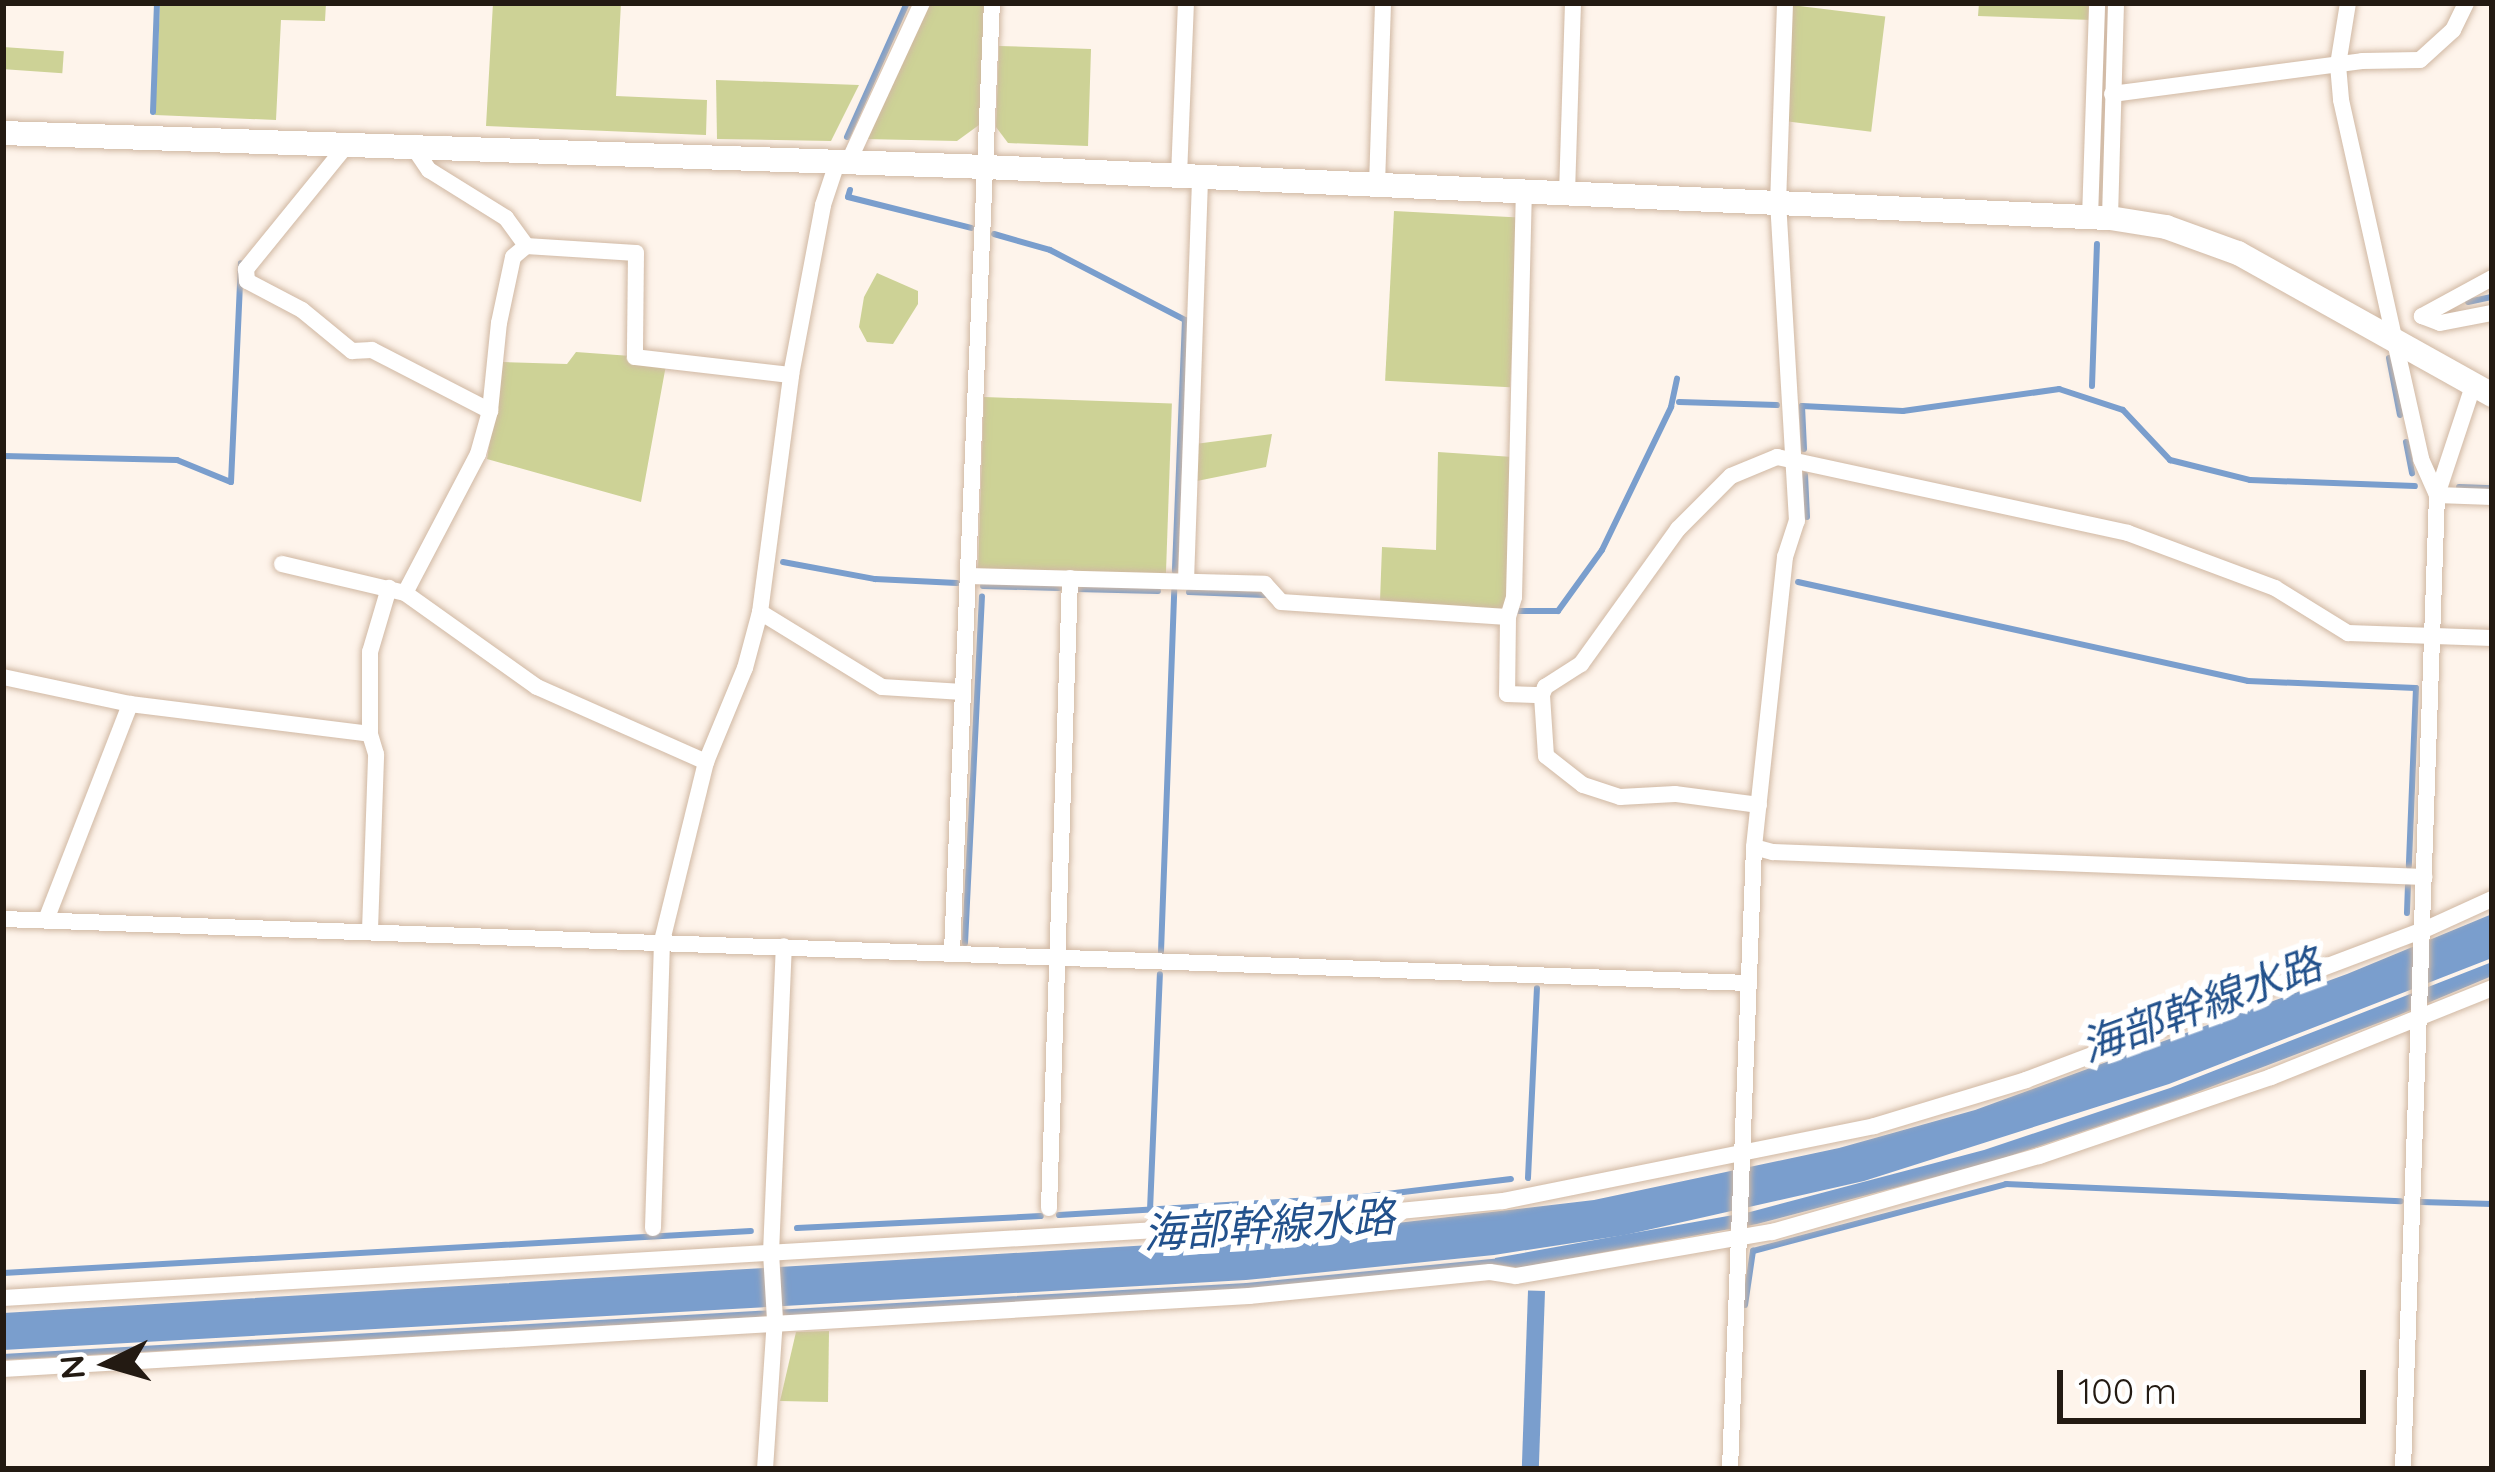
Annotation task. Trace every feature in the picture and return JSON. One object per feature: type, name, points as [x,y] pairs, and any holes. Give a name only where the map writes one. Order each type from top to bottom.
[{"type":"street","points":[[653,1228],[662,941],[706,762],[745,668],[760,612],[791,375],[824,205],[922,3]]},
{"type":"street","points":[[952,952],[992,3]]},
{"type":"street","points":[[1186,3],[1190,177],[1186,581]]},
{"type":"street","points":[[1377,185],[1383,3]]},
{"type":"street","points":[[1567,194],[1573,3]]},
{"type":"street","points":[[1730,1469],[1754,847],[1785,556],[1797,521],[1778,204],[1785,3]]},
{"type":"street","points":[[2097,3],[2100,218]]},
{"type":"street","points":[[2100,218],[2116,3]]},
{"type":"street","points":[[2348,3],[2338,65],[2341,100],[2421,459],[2438,495]]},
{"type":"street","points":[[2112,94],[2338,65],[2420,60],[2452,30],[2466,3]]},
{"type":"street","points":[[3,134],[985,167],[2100,218],[2165,226],[2238,253],[2396,340],[2486,382],[2438,495],[2403,1469]]},
{"type":"street","points":[[346,146],[247,269],[247,281],[302,310],[352,351],[372,350],[490,411]]},
{"type":"street","points":[[414,148],[429,170],[506,218],[526,246]]},
{"type":"street","points":[[1524,192],[1514,597],[1508,617],[1507,694],[1542,695]]},
{"type":"street","points":[[370,930],[376,754],[370,734],[370,652],[397,591],[478,454],[490,411],[499,323],[513,257],[526,246],[636,253],[635,357],[791,375]]},
{"type":"street","points":[[2492,278],[2422,316],[2440,323],[2492,313]]},
{"type":"street","points":[[1759,805],[1675,794],[1621,796],[1583,785],[1546,756],[1542,695],[1545,687],[1581,664],[1678,529],[1731,476],[1754,464],[1795,458],[2128,532],[2275,588],[2348,633],[2492,638]]},
{"type":"street","points":[[2438,495],[2492,497]]},
{"type":"street","points":[[282,564],[397,591],[537,687],[706,762]]},
{"type":"street","points":[[968,575],[1265,584],[1281,602],[1508,617]]},
{"type":"street","points":[[1049,1208],[1070,578]]},
{"type":"street","points":[[760,612],[882,687],[964,692]]},
{"type":"street","points":[[3,677],[130,704],[370,734]]},
{"type":"street","points":[[46,920],[130,704]]},
{"type":"street","points":[[1754,847],[1773,852],[2425,877]]},
{"type":"street","points":[[3,1298],[1275,1223],[1480,1203],[1874,1126],[2026,1080],[2424,936],[2492,899]]},
{"type":"street","points":[[3,919],[1748,983]]},
{"type":"street","points":[[765,1469],[774,1323],[771,1253],[784,946]]},
{"type":"street","points":[[3,1369],[1249,1296],[1490,1272],[1516,1276],[1737,1237],[2039,1156],[2492,988]]},
{"type":"green space","points":[[160,3],[326,3],[325,21],[281,20],[276,120],[155,115]]},
{"type":"green space","points":[[493,3],[621,3],[616,96],[707,100],[706,135],[486,126]]},
{"type":"green space","points":[[926,3],[984,3],[979,125],[957,141],[865,139]]},
{"type":"green space","points":[[1979,3],[2092,3],[2092,20],[1978,16]]},
{"type":"green space","points":[[1791,5],[1885,17],[1871,132],[1777,120]]},
{"type":"green space","points":[[999,46],[1091,49],[1088,146],[1008,143],[996,127]]},
{"type":"green space","points":[[3,47],[64,51],[62,73],[3,69]]},
{"type":"green space","points":[[716,80],[859,85],[831,141],[717,139]]},
{"type":"green space","points":[[1394,211],[1519,218],[1510,387],[1385,381]]},
{"type":"green space","points":[[877,273],[918,291],[918,304],[893,344],[867,342],[859,327],[864,297]]},
{"type":"green space","points":[[576,352],[631,356],[666,365],[641,502],[487,459],[503,362],[567,364]]},
{"type":"green space","points":[[984,397],[1172,404],[1166,577],[978,571]]},
{"type":"green space","points":[[1272,434],[1266,467],[1192,482],[1195,444]]},
{"type":"green space","points":[[1438,452],[1513,457],[1510,597],[1501,612],[1380,601],[1382,547],[1436,550]]},
{"type":"green space","points":[[829,1331],[828,1402],[780,1401],[796,1332]]},
{"type":"water","points":[[2492,914],[2492,958],[2169,1084],[1864,1181],[1625,1235],[1494,1255],[1246,1280],[3,1350],[3,1313],[1268,1238],[1594,1200],[1839,1148],[1975,1110],[2347,974]]},
{"type":"water","points":[[2492,962],[2492,976],[2399,1015],[2179,1099],[1992,1162],[1757,1224],[1519,1268],[1495,1264],[1495,1258],[1750,1212],[1984,1150],[2170,1088]]},
{"type":"water","points":[[1528,1290],[1545,1291],[1539,1469],[1522,1468]]},
{"type":"waterway","points":[[153,112],[157,3]]},
{"type":"waterway","points":[[847,137],[907,3]]},
{"type":"waterway","points":[[850,190],[848,197],[971,228]]},
{"type":"waterway","points":[[994,234],[1050,250],[1185,320],[1175,571]]},
{"type":"waterway","points":[[2092,386],[2097,244]]},
{"type":"waterway","points":[[3,456],[177,460],[231,482],[241,263]]},
{"type":"waterway","points":[[2468,302],[2492,297]]},
{"type":"waterway","points":[[2389,358],[2400,415]]},
{"type":"waterway","points":[[1515,611],[1558,611],[1602,550],[1671,407],[1677,379]]},
{"type":"waterway","points":[[1804,449],[1802,406],[1903,411],[2059,389],[2123,410],[2170,460],[2250,480],[2415,486]]},
{"type":"waterway","points":[[1679,402],[1777,405]]},
{"type":"waterway","points":[[2406,442],[2412,473]]},
{"type":"waterway","points":[[1805,475],[1807,517]]},
{"type":"waterway","points":[[2459,487],[2492,488]]},
{"type":"waterway","points":[[783,562],[875,579],[957,583]]},
{"type":"waterway","points":[[1798,582],[2248,681],[2416,688],[2409,866]]},
{"type":"waterway","points":[[983,586],[1059,588]]},
{"type":"waterway","points":[[1077,589],[1158,591]]},
{"type":"waterway","points":[[1161,952],[1174,590]]},
{"type":"waterway","points":[[1189,592],[1265,595]]},
{"type":"waterway","points":[[965,943],[982,596]]},
{"type":"waterway","points":[[2407,913],[2408,886]]},
{"type":"waterway","name":"海部幹線水路","points":[[1150,1210],[1160,974]]},
{"type":"waterway","points":[[1528,1178],[1537,988]]},
{"type":"waterway","name":"海部幹線水路","points":[[1059,1215],[1362,1197],[1511,1179]]},
{"type":"waterway","points":[[1745,1305],[1753,1251],[2006,1184],[2401,1201]]},
{"type":"waterway","points":[[2421,1202],[2492,1204]]},
{"type":"waterway","points":[[797,1228],[1041,1216]]},
{"type":"waterway","points":[[3,1273],[751,1231]]},
{"type":"waterway","points":[[3,1357],[1247,1286],[1502,1261]]}]
